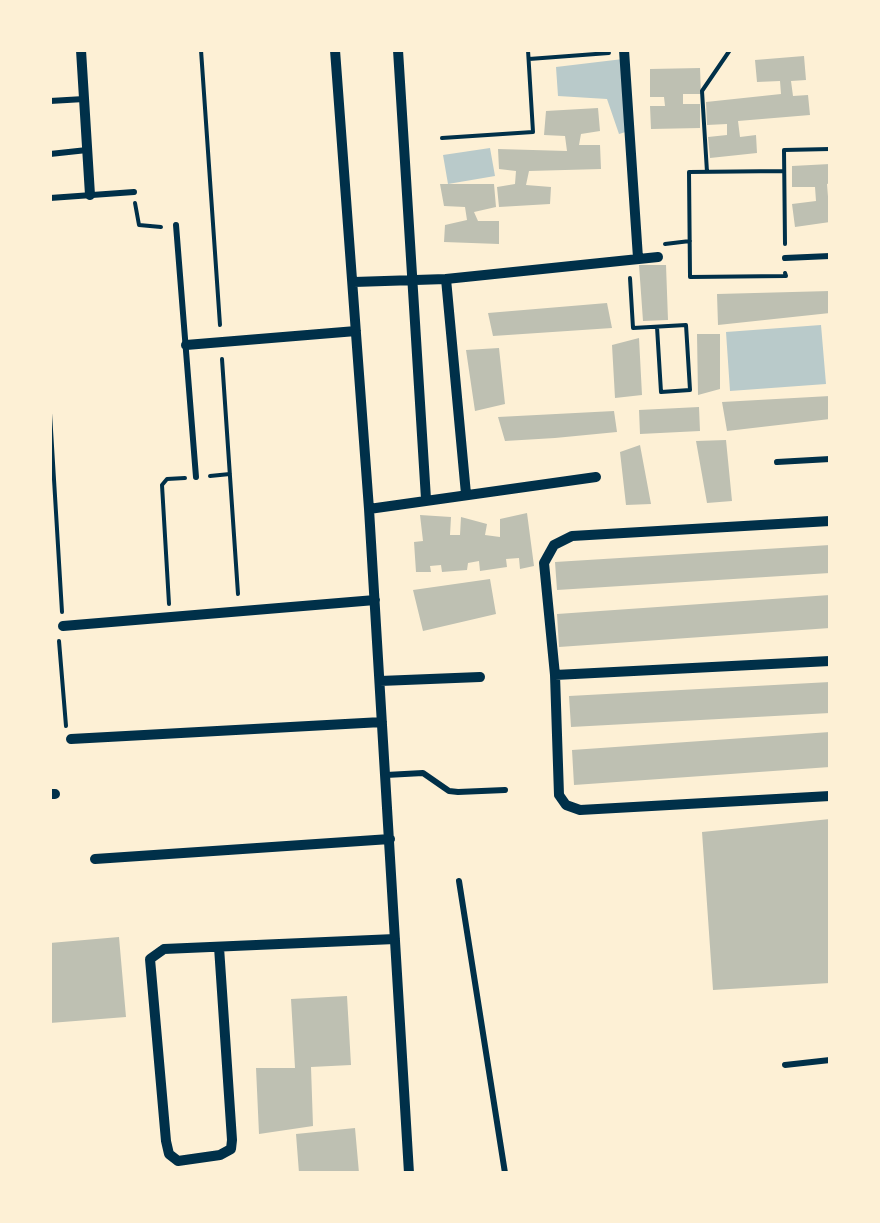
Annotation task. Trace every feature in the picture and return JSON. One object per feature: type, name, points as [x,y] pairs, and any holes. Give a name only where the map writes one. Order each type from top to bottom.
[{"type":"street","points":[[80,50],[90,195]]},
{"type":"street","points":[[335,50],[370,509],[409,1173]]},
{"type":"street","points":[[398,50],[426,499]]},
{"type":"street","points":[[624,51],[633,259]]},
{"type":"street","points":[[354,282],[446,279],[658,256]]},
{"type":"street","points":[[446,279],[466,494]]},
{"type":"street","points":[[186,345],[356,332]]},
{"type":"street","points":[[370,509],[596,477]]},
{"type":"street","points":[[830,521],[572,536],[554,545],[544,563],[555,674],[559,795],[566,805],[580,810],[830,796]]},
{"type":"street","points":[[63,626],[375,600]]},
{"type":"street","points":[[555,674],[830,662]]},
{"type":"street","points":[[380,682],[480,677]]},
{"type":"street","points":[[72,739],[382,722]]},
{"type":"street","points":[[95,859],[390,839]]},
{"type":"street","points":[[220,947],[232,1140],[230,1149],[220,1155],[178,1161],[169,1154],[166,1141],[150,960],[164,949],[395,939]]},
{"type":"lane","points":[[50,100],[84,98]]},
{"type":"lane","points":[[50,154],[88,150]]},
{"type":"lane","points":[[50,198],[134,192]]},
{"type":"lane","points":[[176,226],[196,477]]},
{"type":"lane","points":[[785,258],[830,256]]},
{"type":"lane","points":[[777,462],[830,458]]},
{"type":"lane","points":[[386,776],[422,773],[458,792],[506,790]]},
{"type":"lane","points":[[459,881],[505,1173]]},
{"type":"lane","points":[[785,1064],[830,1060]]},
{"type":"path","points":[[201,50],[239,611]]},
{"type":"path","points":[[442,138],[533,132],[528,50]]},
{"type":"path","points":[[707,172],[702,91],[730,50]]},
{"type":"path","points":[[529,59],[624,51]]},
{"type":"path","points":[[784,171],[689,172],[690,278],[786,276],[784,150],[830,149]]},
{"type":"path","points":[[134,192],[139,226],[176,226]]},
{"type":"path","points":[[633,259],[633,328],[657,326],[686,325],[690,390],[661,392],[657,326]]},
{"type":"path","points":[[50,414],[63,626],[58,637],[67,733],[72,739]]},
{"type":"path","points":[[170,617],[162,485],[167,479],[230,474]]},
{"type":"shaded area","points":[[623,59],[632,130],[619,134],[607,99],[558,96],[556,67]]},
{"type":"shaded area","points":[[490,148],[495,176],[448,184],[443,155]]},
{"type":"shaded area","points":[[821,325],[826,384],[730,391],[726,332]]},
{"type":"building","points":[[804,56],[806,80],[791,81],[793,96],[808,95],[810,115],[738,121],[740,137],[756,135],[757,153],[710,158],[708,137],[727,135],[727,124],[707,125],[706,102],[781,94],[780,81],[757,82],[755,60]]},
{"type":"building","points":[[700,68],[701,94],[683,94],[683,104],[700,104],[700,128],[651,129],[650,106],[665,106],[664,97],[650,97],[650,69]]},
{"type":"building","points":[[598,108],[600,131],[581,134],[579,145],[600,145],[601,169],[529,171],[526,185],[551,187],[550,204],[499,207],[497,187],[515,184],[516,171],[499,169],[498,149],[567,151],[565,136],[544,135],[546,111]]},
{"type":"building","points":[[830,164],[830,222],[795,227],[792,204],[816,201],[815,187],[792,187],[792,166]]},
{"type":"building","points":[[440,184],[494,184],[496,207],[474,212],[478,221],[499,221],[499,244],[444,242],[445,225],[467,220],[465,207],[444,206]]},
{"type":"building","points":[[639,265],[666,265],[668,320],[643,321]]},
{"type":"building","points":[[830,291],[830,313],[718,325],[717,294]]},
{"type":"building","points":[[607,303],[612,328],[493,336],[488,313]]},
{"type":"building","points":[[697,334],[720,334],[720,389],[698,395]]},
{"type":"building","points":[[639,338],[642,395],[615,398],[612,345]]},
{"type":"building","points":[[499,348],[505,404],[475,411],[466,350]]},
{"type":"building","points":[[830,396],[830,419],[727,431],[722,402]]},
{"type":"building","points":[[699,407],[700,431],[640,434],[639,410]]},
{"type":"building","points":[[614,411],[617,432],[505,441],[498,417]]},
{"type":"building","points":[[726,440],[732,501],[707,503],[696,441]]},
{"type":"building","points":[[640,445],[651,504],[626,505],[620,452]]},
{"type":"building","points":[[527,513],[534,566],[520,569],[519,558],[506,559],[507,567],[480,571],[479,561],[468,563],[467,570],[442,572],[441,565],[430,566],[431,572],[416,572],[414,542],[423,541],[420,515],[451,517],[450,535],[460,535],[461,517],[487,524],[485,535],[500,537],[500,519]]},
{"type":"building","points":[[830,545],[830,573],[557,590],[555,562]]},
{"type":"building","points":[[490,579],[496,614],[423,631],[413,590]]},
{"type":"building","points":[[830,595],[830,628],[559,647],[557,614]]},
{"type":"building","points":[[830,682],[830,713],[571,727],[569,696]]},
{"type":"building","points":[[830,732],[830,767],[574,785],[572,750]]},
{"type":"building","points":[[830,819],[830,983],[713,990],[702,832]]},
{"type":"building","points":[[119,937],[126,1017],[50,1023],[50,943]]},
{"type":"building","points":[[347,996],[351,1065],[311,1067],[313,1126],[259,1134],[256,1068],[295,1068],[291,999]]},
{"type":"building","points":[[355,1128],[359,1173],[299,1173],[296,1134]]}]
